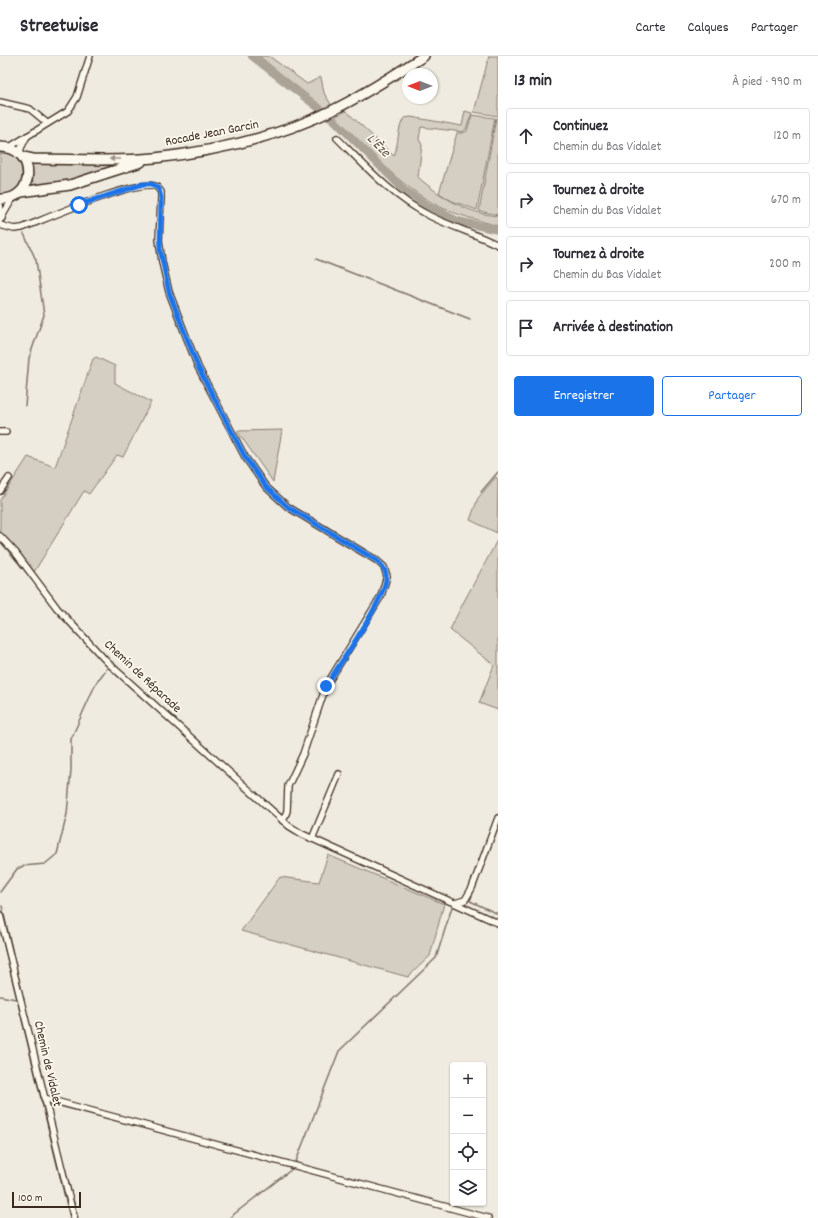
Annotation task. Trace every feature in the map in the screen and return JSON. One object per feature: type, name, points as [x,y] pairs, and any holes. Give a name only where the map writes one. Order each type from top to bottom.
[{"type":"main road","name":"Rocade Jean Garcin","points":[[22,155],[33,159],[154,158],[224,147],[277,133],[316,118],[352,100],[424,56]]},
{"type":"main road","points":[[3,146],[22,155],[28,171],[25,186],[17,194]]},
{"type":"main road","name":"Rocade Jean Garcin","points":[[0,199],[17,194],[70,185],[154,158]]},
{"type":"street","points":[[3,146],[27,135],[66,112],[77,97],[90,56]]},
{"type":"street","points":[[0,102],[30,109],[47,123]]},
{"type":"street","points":[[22,155],[21,148],[27,135]]},
{"type":"street","points":[[337,138],[388,189],[402,199],[430,216],[498,245]]},
{"type":"street","points":[[0,224],[14,229],[22,228],[79,205],[128,189],[148,184],[157,186],[161,198],[160,249],[169,292],[198,367],[245,457],[266,487],[288,507],[376,560],[384,567],[387,576],[381,596],[326,686],[303,754],[288,786],[288,811],[283,820]]},
{"type":"street","points":[[1,219],[17,194]]},
{"type":"street","points":[[0,205],[1,219]]},
{"type":"street","points":[[0,491],[9,478]]},
{"type":"street","name":"Chemin de Réparade","points":[[0,536],[15,552],[57,608],[107,662],[289,826],[312,839],[498,922]]},
{"type":"street","points":[[312,839],[339,774]]},
{"type":"street","points":[[456,903],[465,900],[472,888],[498,818]]},
{"type":"street","name":"Chemin de Vidalet","points":[[0,915],[74,1218]]},
{"type":"street","points":[[44,1098],[488,1218]]},
{"type":"shaded area","points":[[259,56],[269,56],[307,84],[321,77],[324,93],[332,106],[324,109]]},
{"type":"shaded area","points":[[489,56],[498,56],[498,116],[474,112]]},
{"type":"shaded area","points":[[346,111],[394,156],[400,127],[404,118],[411,117],[462,126],[465,111],[472,113],[466,129],[463,132],[421,127],[419,139],[422,145],[418,177],[435,191],[465,208],[487,215],[498,216],[498,226],[467,217],[438,206],[410,188],[369,153],[334,117]]},
{"type":"shaded area","points":[[472,115],[495,118],[477,210],[452,201],[439,193],[457,133],[467,131]]},
{"type":"shaded area","points":[[496,118],[498,119],[498,215],[479,211]]},
{"type":"shaded area","points":[[0,153],[10,154],[17,159],[21,166],[21,182],[16,189],[10,193],[0,194]]},
{"type":"shaded area","points":[[32,162],[118,162],[118,166],[71,182],[33,186]]},
{"type":"shaded area","points":[[96,357],[115,366],[115,383],[151,402],[123,457],[117,455],[89,494],[84,491],[34,572],[0,532],[0,500],[28,457],[55,467],[93,359]]},
{"type":"shaded area","points":[[282,430],[273,482],[237,431]]},
{"type":"shaded area","points":[[496,477],[498,480],[497,533],[470,520],[478,498]]},
{"type":"shaded area","points":[[498,538],[498,710],[479,703],[494,665],[450,630],[461,606]]},
{"type":"shaded area","points":[[328,855],[444,904],[430,956],[408,977],[241,931],[280,877],[319,882]]},
{"type":"waterway","name":"L'Èze","points":[[252,56],[333,119],[404,190],[428,206],[458,221],[498,230]]},
{"type":"waterway","points":[[24,234],[36,260],[44,315],[29,358],[25,406]]},
{"type":"waterway","points":[[316,259],[470,319]]},
{"type":"waterway","points":[[481,492],[498,472]]},
{"type":"waterway","points":[[0,541],[32,579]]},
{"type":"waterway","points":[[44,595],[59,615],[96,654]]},
{"type":"waterway","points":[[0,892],[17,869],[23,866],[45,864],[57,854],[67,814],[71,770],[71,739],[96,683],[108,667],[205,754]]},
{"type":"waterway","points":[[498,827],[470,901],[498,914]]},
{"type":"waterway","points":[[2,906],[28,1019]]},
{"type":"waterway","points":[[295,1164],[339,1051],[436,958],[452,907]]},
{"type":"waterway","points":[[0,929],[70,1218]]},
{"type":"waterway","points":[[0,996],[16,999]]},
{"type":"waterway","points":[[49,1108],[52,1104],[212,1146]]},
{"type":"waterway","points":[[64,1165],[78,1218]]},
{"type":"waterway","points":[[229,1218],[292,1169],[285,1166]]},
{"type":"route","points":[[79,205],[143,184],[152,184],[159,189],[161,198],[159,240],[162,262],[169,292],[198,367],[245,457],[266,487],[288,507],[376,560],[384,567],[387,576],[381,596],[326,686]]}]
